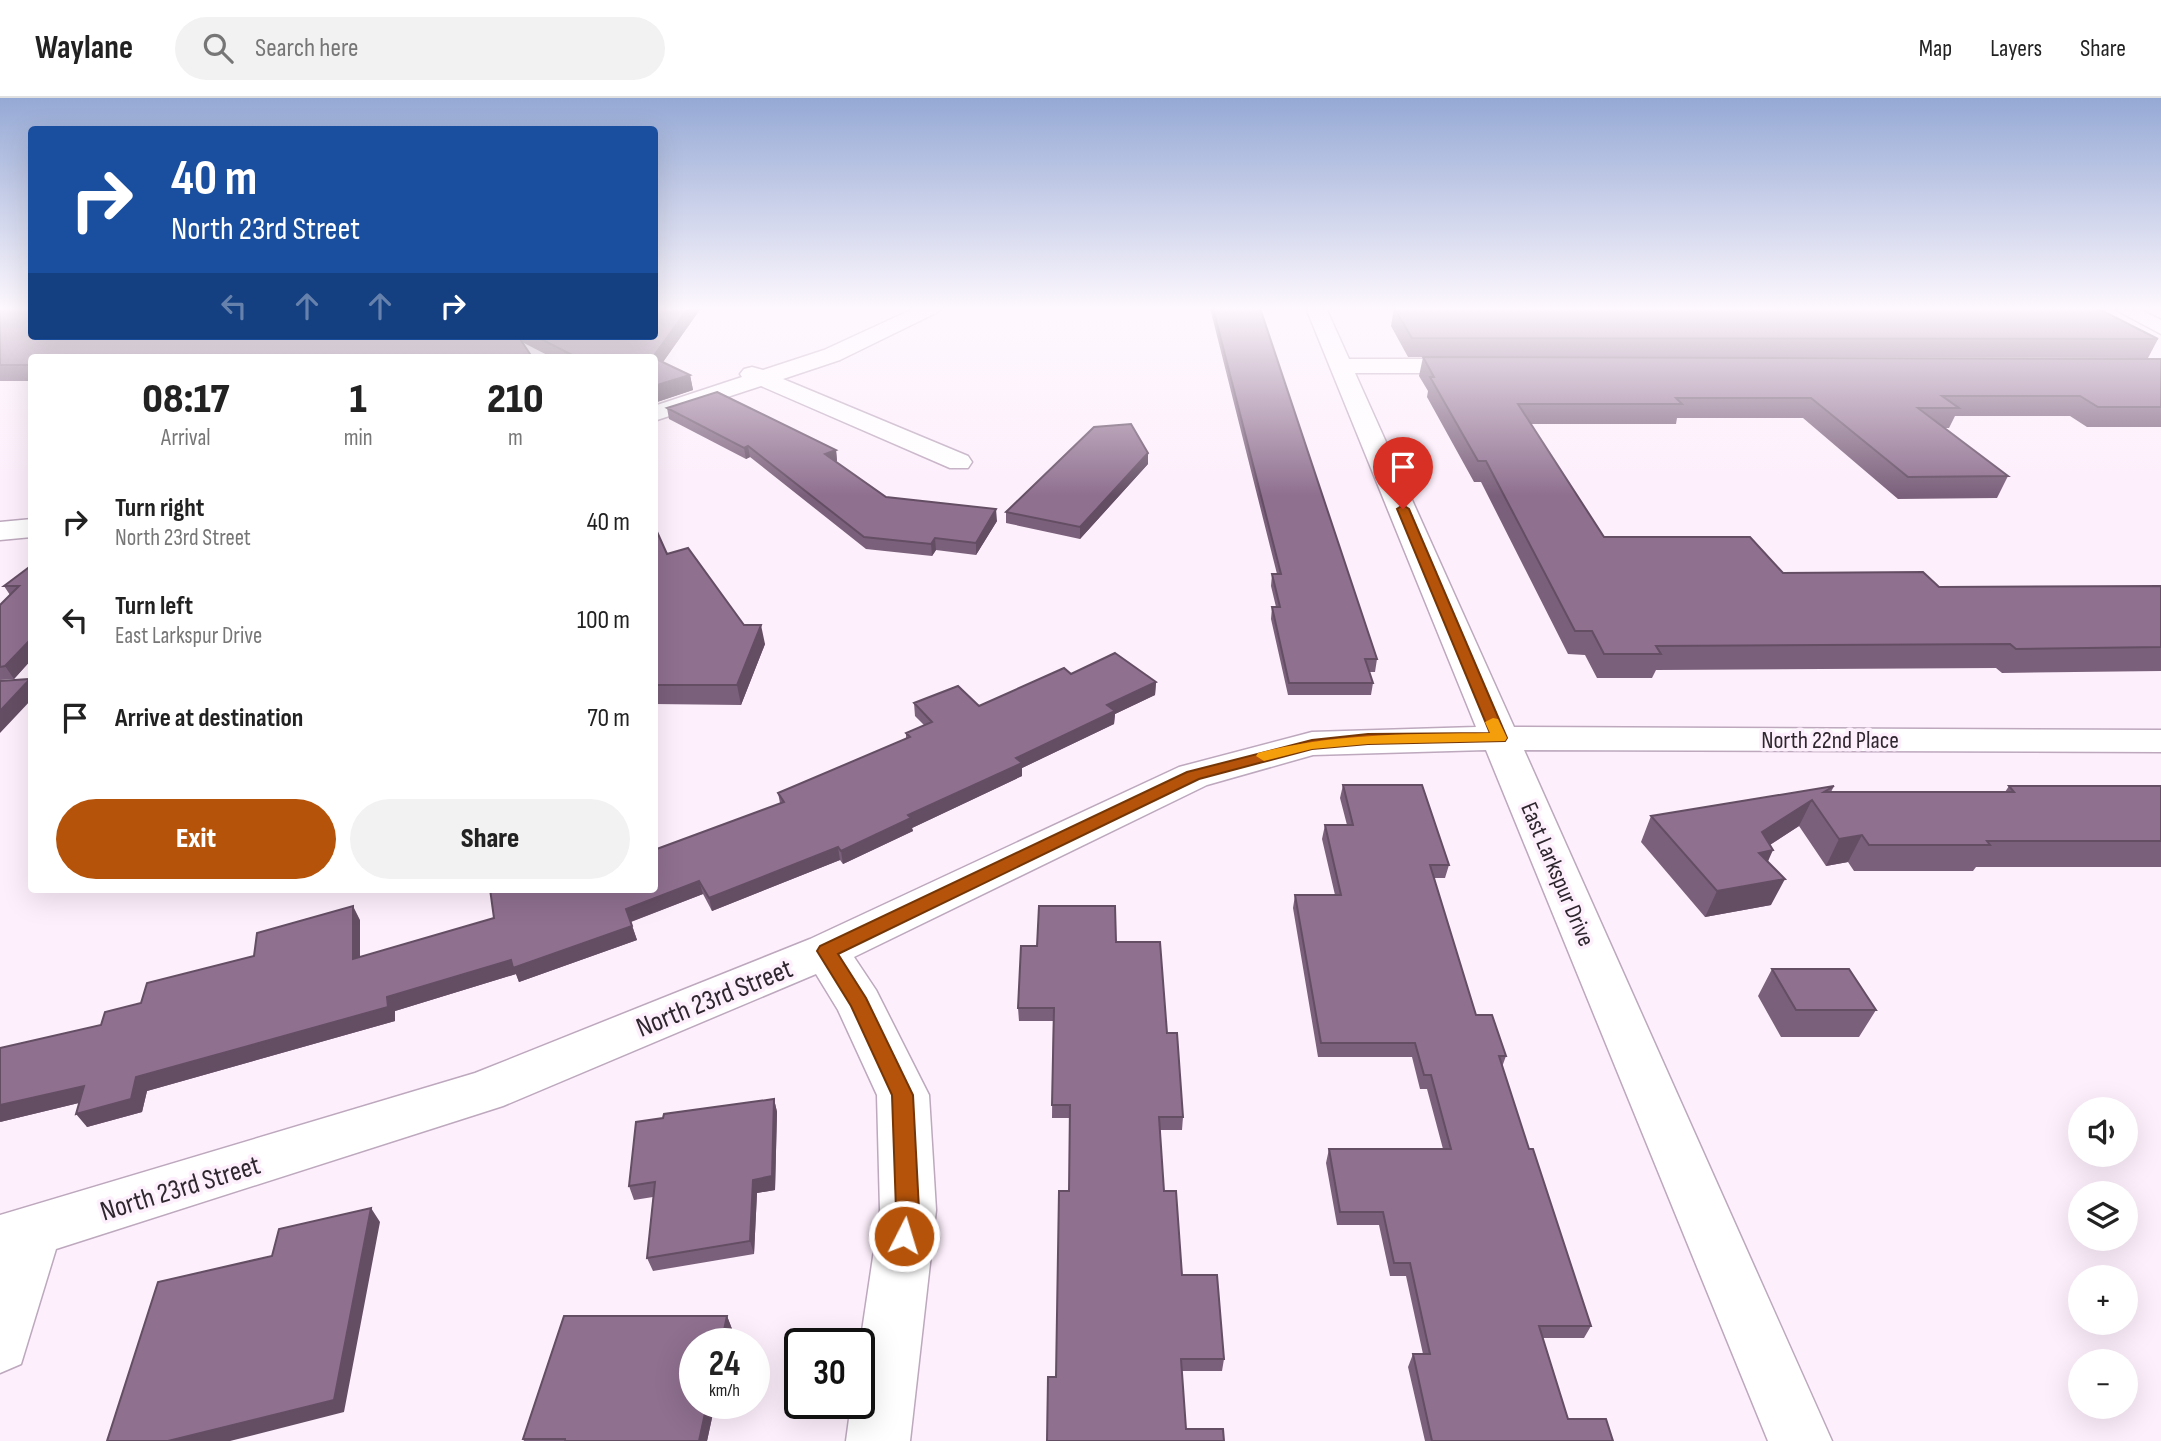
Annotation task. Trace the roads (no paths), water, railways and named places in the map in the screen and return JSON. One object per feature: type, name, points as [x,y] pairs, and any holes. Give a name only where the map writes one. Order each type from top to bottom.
[{"type":"street","points":[[658,412],[763,371]]},
{"type":"street","points":[[658,396],[771,371]]},
{"type":"street","name":"East Larkspur Drive","points":[[1344,371],[1800,1441]]},
{"type":"street","points":[[754,375],[959,463]]},
{"type":"street","name":"North 22nd Place","points":[[1499,738],[2161,741]]},
{"type":"street","name":"North 23rd Street","points":[[17,1237],[485,1090],[827,951],[1193,776],[1312,744],[1368,739],[1499,738]]},
{"type":"street","points":[[827,951],[859,1003],[903,1095],[908,1210],[878,1441]]},
{"type":"street","points":[[0,1343],[17,1237]]}]
